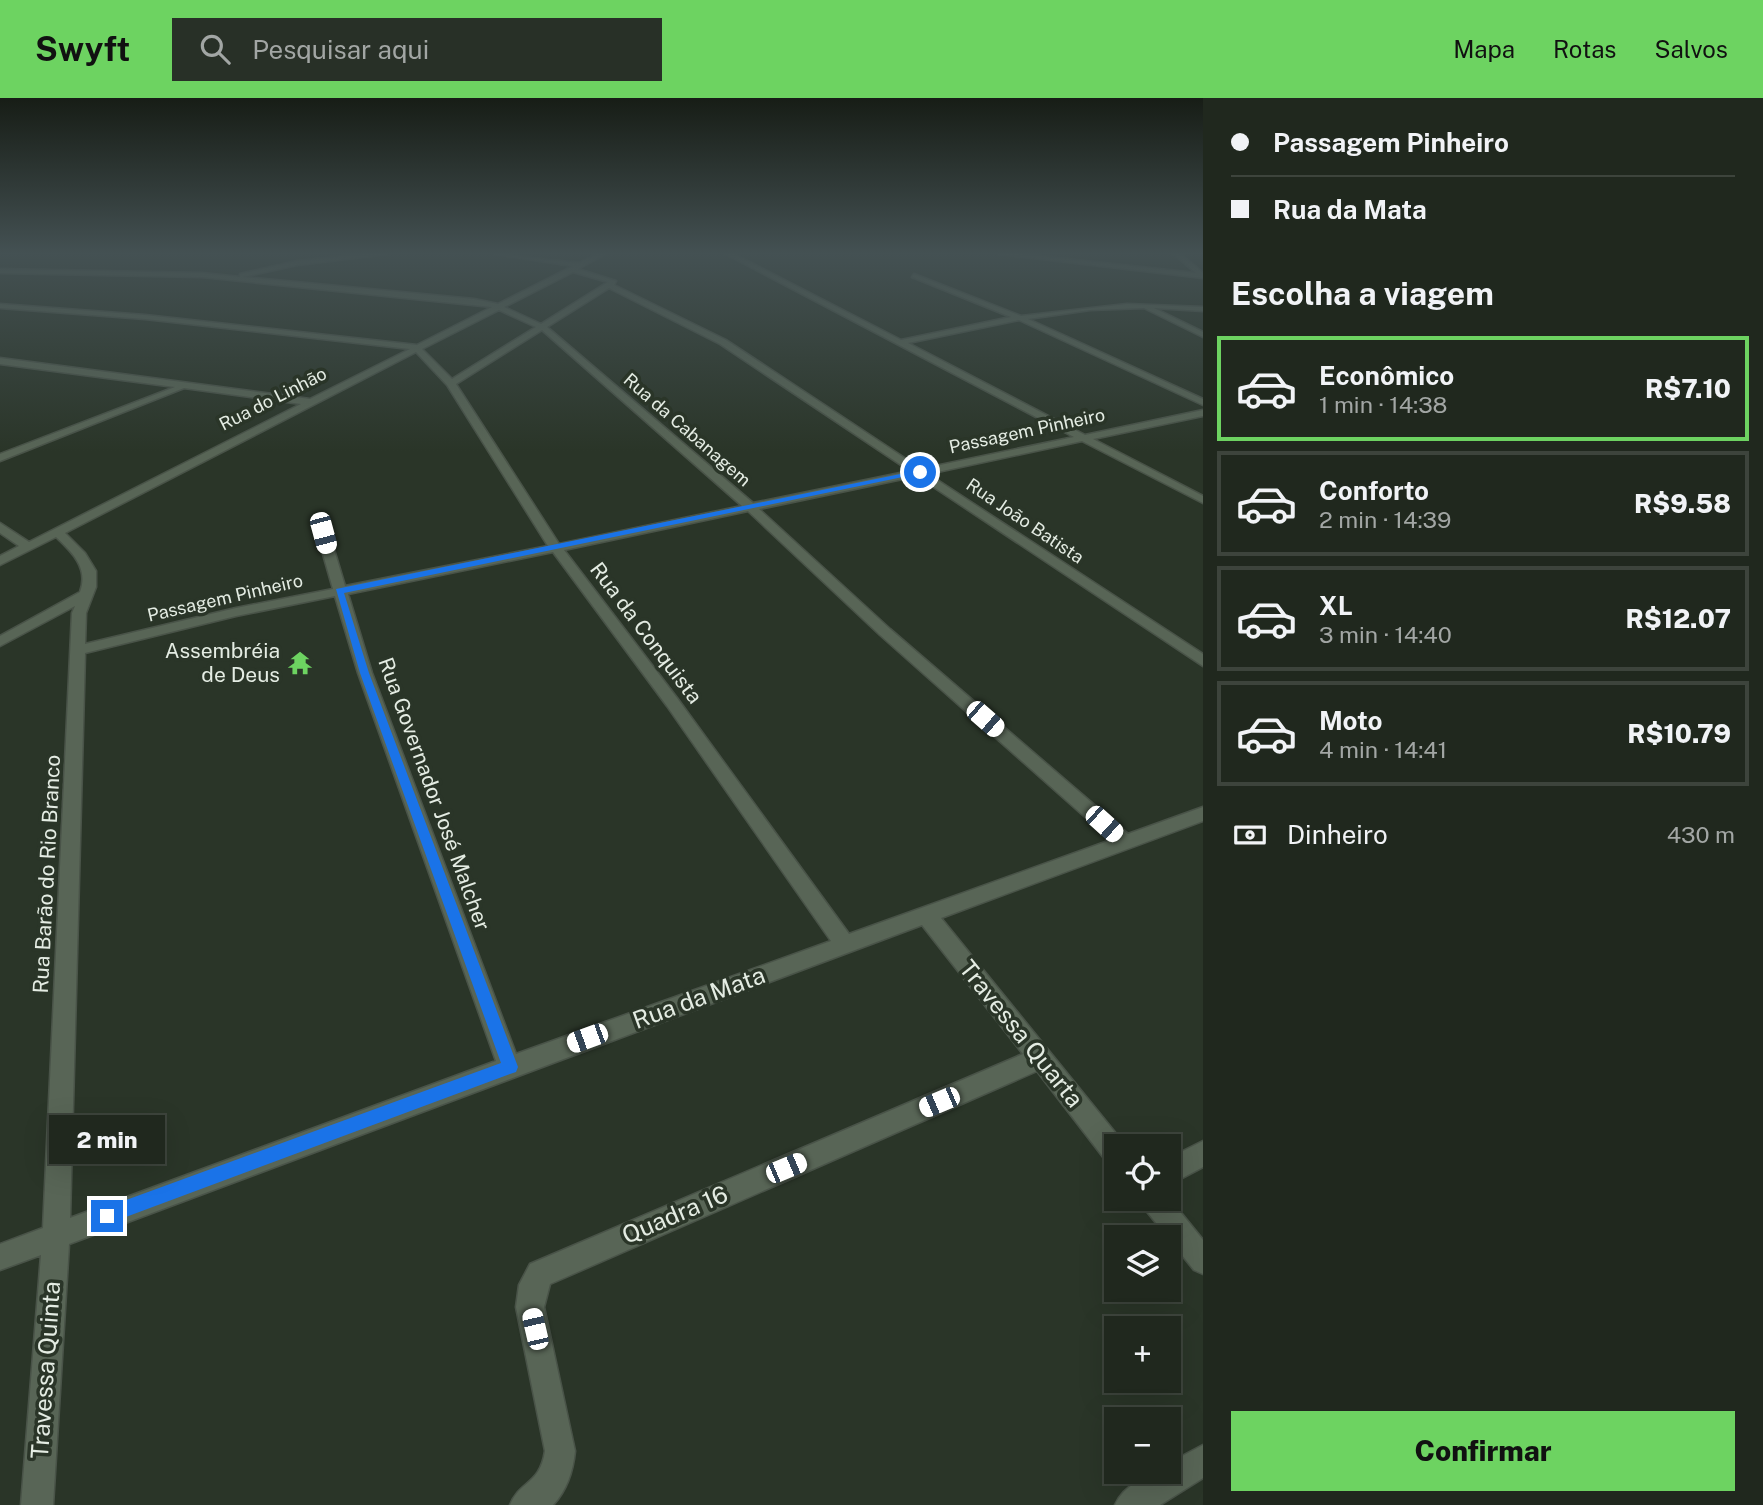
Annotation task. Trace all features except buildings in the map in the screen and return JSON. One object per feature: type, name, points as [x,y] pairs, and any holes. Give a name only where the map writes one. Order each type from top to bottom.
[{"type":"street","points":[[170,320],[416,346]]},
{"type":"street","name":"Rua do Linhão","points":[[0,561],[469,320]]},
{"type":"street","name":"Rua da Cabanagem","points":[[526,320],[544,328],[750,507],[885,632],[1124,841]]},
{"type":"street","points":[[452,383],[557,320]]},
{"type":"street","name":"Rua João Batista","points":[[682,320],[723,342],[1203,660]]},
{"type":"street","points":[[859,320],[1203,500]]},
{"type":"street","points":[[903,342],[1008,320]]},
{"type":"street","points":[[1026,320],[1203,402]]},
{"type":"street","points":[[1172,320],[1203,335]]},
{"type":"street","name":"Rua da Conquista","points":[[416,346],[452,383],[556,548],[672,702],[845,944]]},
{"type":"street","points":[[0,361],[309,402]]},
{"type":"street","points":[[0,458],[183,387]]},
{"type":"street","name":"Passagem Pinheiro","points":[[79,650],[236,612],[1203,413]]},
{"type":"street","points":[[0,527],[27,546]]},
{"type":"street","name":"Rua Barão do Rio Branco","points":[[56,1234],[79,613],[90,585],[85,564],[73,546],[57,531]]},
{"type":"street","name":"Rua Governador José Malcher","points":[[323,533],[365,673],[510,1067]]},
{"type":"street","points":[[0,642],[84,595]]},
{"type":"street","name":"Rua da Mata","points":[[0,1257],[56,1234],[1203,814]]},
{"type":"street","name":"Travessa Quarta","points":[[926,915],[1104,1138]]},
{"type":"street","name":"Quadra 16","points":[[526,1505],[536,1500],[552,1483],[559,1465],[560,1451],[530,1307],[533,1285],[540,1274],[1041,1058]]},
{"type":"street","points":[[1181,1165],[1203,1153]]},
{"type":"street","points":[[1163,1211],[1203,1261]]},
{"type":"street","name":"Travessa Quinta","points":[[37,1505],[56,1234]]},
{"type":"street","points":[[1131,1505],[1203,1460]]},
{"type":"place","name":"Assembréia de Deus","points":[[300,663]]},
{"type":"route","points":[[107,1216],[510,1067],[365,673],[339,591],[920,472]]}]
